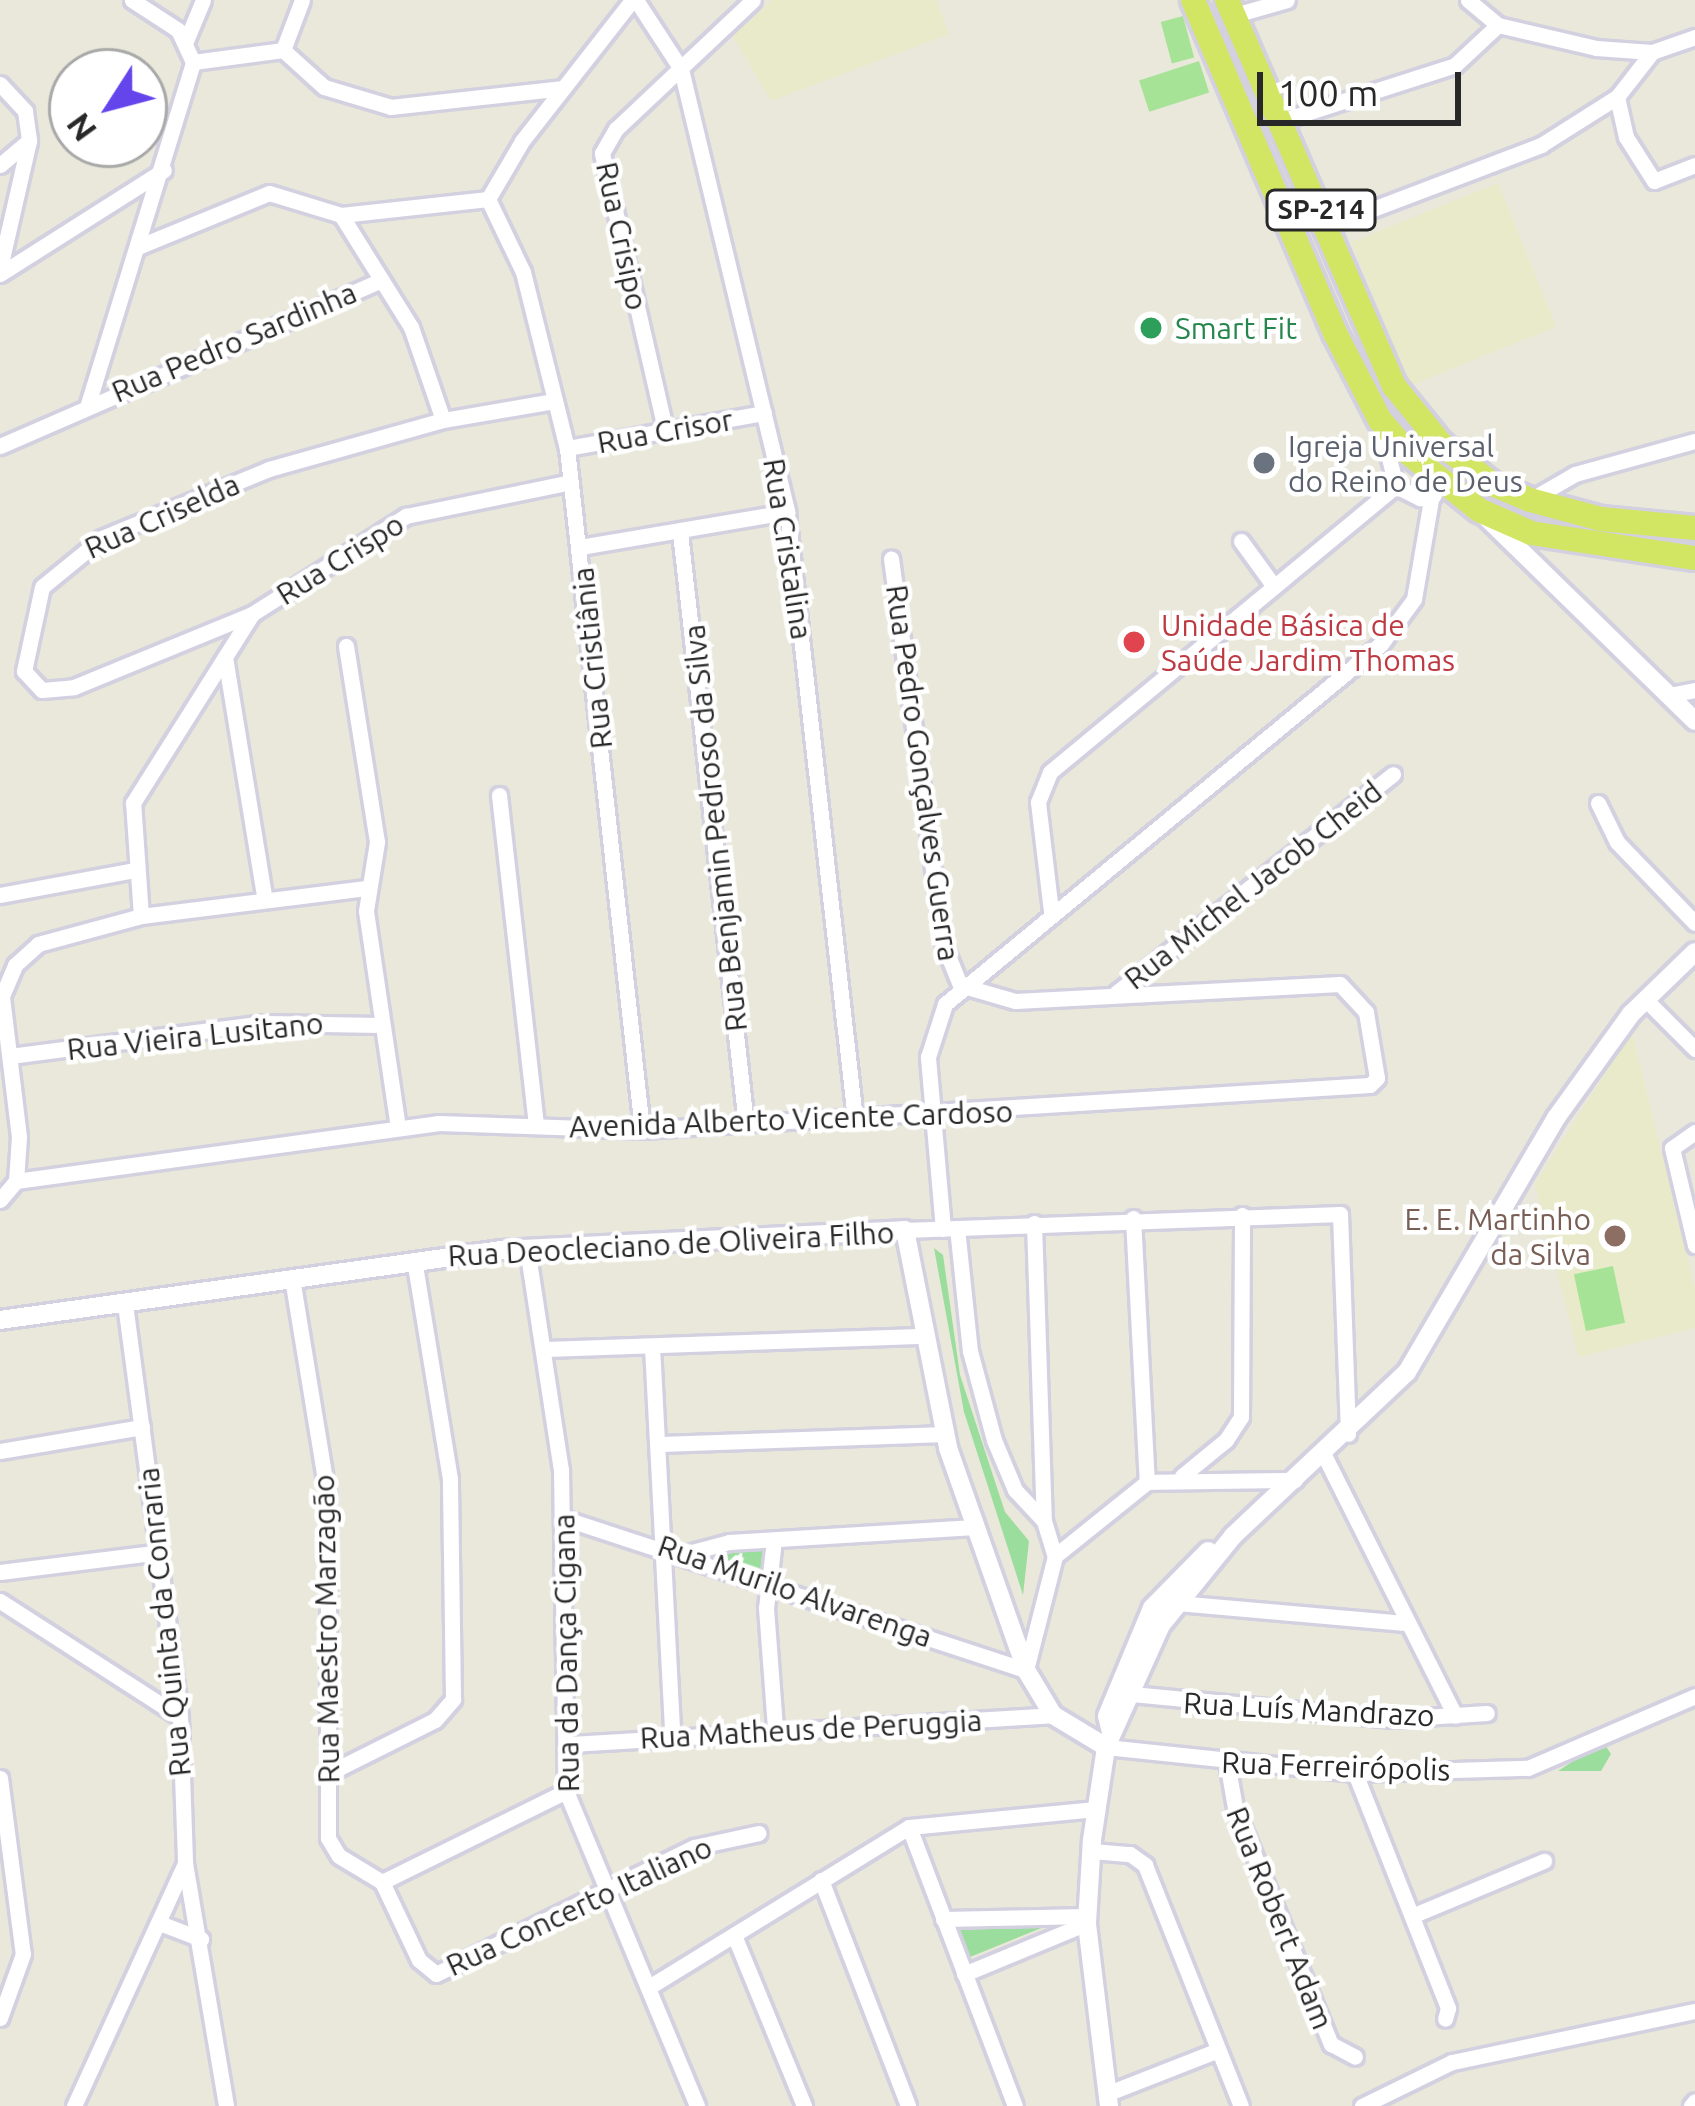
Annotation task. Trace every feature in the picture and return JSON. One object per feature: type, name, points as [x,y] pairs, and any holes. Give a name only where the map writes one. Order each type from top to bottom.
[{"type":"main road","name":"SP-214","points":[[1193,0],[1380,420],[1434,488],[1558,540],[1695,558]]},
{"type":"main road","name":"SP-214","points":[[1231,8],[1394,386],[1441,444],[1492,484],[1530,500],[1601,519],[1695,528]]},
{"type":"street","points":[[88,404],[105,331],[140,246],[193,62],[186,41],[132,0]]},
{"type":"street","points":[[186,41],[203,0]]},
{"type":"street","points":[[284,50],[302,0]]},
{"type":"street","points":[[140,246],[269,193],[341,215],[488,199],[563,88],[634,0]]},
{"type":"street","name":"Rua Cristalina","points":[[634,0],[681,69],[788,512],[855,1119]]},
{"type":"street","points":[[681,69],[753,0]]},
{"type":"street","points":[[1231,8],[1287,0]]},
{"type":"street","points":[[1468,0],[1498,25],[1652,52],[1695,37]]},
{"type":"street","points":[[1281,121],[1455,65],[1498,25]]},
{"type":"street","points":[[193,62],[284,50],[324,86],[368,104],[563,88]]},
{"type":"street","points":[[1328,226],[1501,164],[1617,97],[1652,52]]},
{"type":"street","name":"Rua Crisipo","points":[[666,433],[602,153],[681,69]]},
{"type":"street","points":[[0,84],[25,112],[28,141],[0,271]]},
{"type":"street","points":[[1617,97],[1626,137],[1654,181],[1695,165]]},
{"type":"street","points":[[0,165],[28,141]]},
{"type":"street","points":[[0,271],[164,170]]},
{"type":"street","name":"Rua Cristiânia","points":[[488,199],[523,272],[567,448],[642,1130]]},
{"type":"street","points":[[341,215],[410,327],[443,420]]},
{"type":"street","name":"Rua Pedro Sardinha","points":[[0,446],[380,281]]},
{"type":"street","name":"Rua Criselda","points":[[252,614],[56,693],[30,682],[24,671],[42,587],[74,554],[269,469],[443,420],[554,401]]},
{"type":"street","name":"Rua Crisor","points":[[567,448],[764,413]]},
{"type":"street","points":[[1380,420],[1396,486],[1420,499],[1434,488]]},
{"type":"street","points":[[1530,500],[1575,474],[1695,441]]},
{"type":"street","points":[[1044,1521],[1015,1490],[994,1440],[970,1351],[931,1115],[933,1032],[960,985],[1381,644],[1414,598],[1441,444]]},
{"type":"street","name":"Rua Crispo","points":[[252,614],[406,516],[572,482]]},
{"type":"street","points":[[1051,911],[1038,802],[1050,772],[1396,486]]},
{"type":"street","points":[[1480,510],[1695,722]]},
{"type":"street","points":[[580,547],[788,512]]},
{"type":"street","name":"Rua Benjamin Pedroso da Silva","points":[[680,532],[746,1124]]},
{"type":"street","points":[[1240,542],[1273,585]]},
{"type":"street","name":"Rua Pedro Gonçalves Guerra","points":[[891,559],[943,943],[960,985]]},
{"type":"street","points":[[141,916],[133,803],[252,614]]},
{"type":"street","points":[[346,646],[377,842],[367,888],[380,1025],[398,1127]]},
{"type":"street","points":[[225,657],[265,900]]},
{"type":"street","points":[[1669,695],[1695,690]]},
{"type":"street","name":"Rua Michel Jacob Cheid","points":[[1113,995],[1393,774]]},
{"type":"street","points":[[499,795],[536,1124]]},
{"type":"street","points":[[1598,803],[1617,842],[1695,923]]},
{"type":"street","points":[[0,895],[135,870]]},
{"type":"street","points":[[0,1200],[16,1181],[19,1137],[2,996],[15,965],[58,934],[141,916],[367,888]]},
{"type":"street","points":[[1218,2050],[1108,2100],[1087,1919],[1092,1851],[1109,1739],[1107,1716],[1152,1608],[1176,1576],[1232,1536],[1348,1434],[1407,1372],[1484,1222],[1645,999],[1695,952]]},
{"type":"street","name":"Avenida Alberto Vicente Cardoso","points":[[16,1181],[398,1127],[536,1124],[642,1130],[1355,1090],[1377,1078],[1366,1012],[1350,988],[1318,982],[1113,995]]},
{"type":"street","points":[[960,985],[1015,1001],[1113,995]]},
{"type":"street","points":[[1645,999],[1695,1049]]},
{"type":"street","name":"Rua Vieira Lusitano","points":[[10,1056],[266,1023],[380,1025]]},
{"type":"street","points":[[1688,1134],[1673,1160],[1695,1245]]},
{"type":"street","points":[[0,1140],[19,1137]]},
{"type":"street","name":"Rua Deocleciano de Oliveira Filho","points":[[0,1320],[527,1248],[1329,1211],[1344,1219],[1348,1434]]},
{"type":"street","points":[[1182,1476],[1226,1440],[1240,1417],[1242,1215]]},
{"type":"street","points":[[1133,1218],[1147,1482]]},
{"type":"street","points":[[1026,1670],[1055,1556],[1044,1521],[1034,1223]]},
{"type":"street","points":[[905,1230],[945,1434],[1026,1670],[1053,1715],[1109,1739]]},
{"type":"street","name":"Rua da Dança Cigana","points":[[527,1248],[546,1348],[563,1518],[570,1744],[566,1791],[697,2106]]},
{"type":"street","points":[[333,1771],[435,1720],[453,1699],[450,1479],[414,1260]]},
{"type":"street","name":"Rua Maestro Marzagão","points":[[292,1278],[328,1497],[330,1848],[382,1882]]},
{"type":"street","name":"Rua Quinta da Conraria","points":[[125,1304],[180,1717],[185,1863],[226,2106]]},
{"type":"street","points":[[546,1348],[925,1336]]},
{"type":"street","points":[[652,1347],[661,1444],[672,1736]]},
{"type":"street","points":[[0,1451],[142,1427]]},
{"type":"street","points":[[661,1444],[945,1434]]},
{"type":"street","points":[[1324,1455],[1455,1716]]},
{"type":"street","points":[[1055,1556],[1147,1482],[1182,1476],[1295,1480]]},
{"type":"street","name":"Rua Murilo Alvarenga","points":[[563,1518],[662,1544],[768,1586],[1026,1670]]},
{"type":"street","points":[[688,1553],[774,1540],[975,1527]]},
{"type":"street","points":[[1109,1739],[1176,1603],[1232,1536]]},
{"type":"street","points":[[774,1540],[768,1586],[775,1729]]},
{"type":"street","points":[[0,1572],[160,1552]]},
{"type":"street","points":[[0,1601],[180,1717]]},
{"type":"street","points":[[1176,1603],[1406,1623]]},
{"type":"street","name":"Rua Luís Mandrazo","points":[[1132,1694],[1392,1719],[1486,1713]]},
{"type":"street","name":"Rua Ferreirópolis","points":[[1109,1739],[1226,1762],[1355,1773],[1528,1768],[1695,1696]]},
{"type":"street","name":"Rua Matheus de Peruggia","points":[[570,1744],[1053,1715]]},
{"type":"street","name":"Rua Robert Adam","points":[[1226,1762],[1235,1808],[1331,2044],[1355,2057]]},
{"type":"street","points":[[1355,1773],[1414,1915],[1448,2008],[1445,2019]]},
{"type":"street","points":[[0,1778],[23,1954],[0,2018]]},
{"type":"street","points":[[382,1882],[566,1791]]},
{"type":"street","points":[[649,1987],[909,1827],[1096,1809]]},
{"type":"street","points":[[909,1827],[1016,2106]]},
{"type":"street","name":"Rua Concerto Italiano","points":[[382,1882],[419,1960],[436,1974],[694,1847],[759,1833]]},
{"type":"street","points":[[1092,1851],[1130,1854],[1145,1865],[1241,2106]]},
{"type":"street","points":[[1414,1915],[1544,1862]]},
{"type":"street","points":[[74,2106],[162,1924],[185,1863]]},
{"type":"street","points":[[821,1880],[908,2106]]},
{"type":"street","points":[[943,1919],[1087,1919]]},
{"type":"street","points":[[964,1974],[1087,1919]]},
{"type":"street","points":[[162,1924],[201,1939]]},
{"type":"street","points":[[734,1935],[804,2106]]},
{"type":"street","points":[[1362,2106],[1452,2062],[1695,2012]]},
{"type":"shaded area","points":[[772,0],[936,0],[949,34],[771,101],[733,36]]},
{"type":"shaded area","points":[[1498,183],[1556,327],[1410,386],[1352,242]]},
{"type":"shaded area","name":"E. E. Martinho da Silva","points":[[1632,1032],[1695,1288],[1695,1328],[1579,1357],[1535,1184]]},
{"type":"green space","points":[[1183,16],[1194,58],[1172,63],[1161,22]]},
{"type":"green space","points":[[1199,61],[1209,92],[1149,112],[1139,80]]},
{"type":"green space","points":[[934,1248],[943,1255],[960,1375],[1005,1512],[1029,1541],[1023,1595],[964,1412]]},
{"type":"green space","points":[[1613,1266],[1625,1323],[1586,1331],[1574,1274]]},
{"type":"green space","points":[[769,1545],[763,1580],[707,1551]]},
{"type":"green space","points":[[1603,1742],[1611,1754],[1601,1771],[1558,1771]]},
{"type":"green space","points":[[1051,1924],[970,1957],[959,1931],[961,1930]]},
{"type":"place","name":"Smart Fit","points":[[1151,328]]},
{"type":"place","name":"Igreja Universal do Reino de Deus","points":[[1264,463]]},
{"type":"place","name":"Unidade Básica de Saúde Jardim Thomas","points":[[1134,642]]},
{"type":"place","name":"E. E. Martinho da Silva","points":[[1615,1236]]}]
